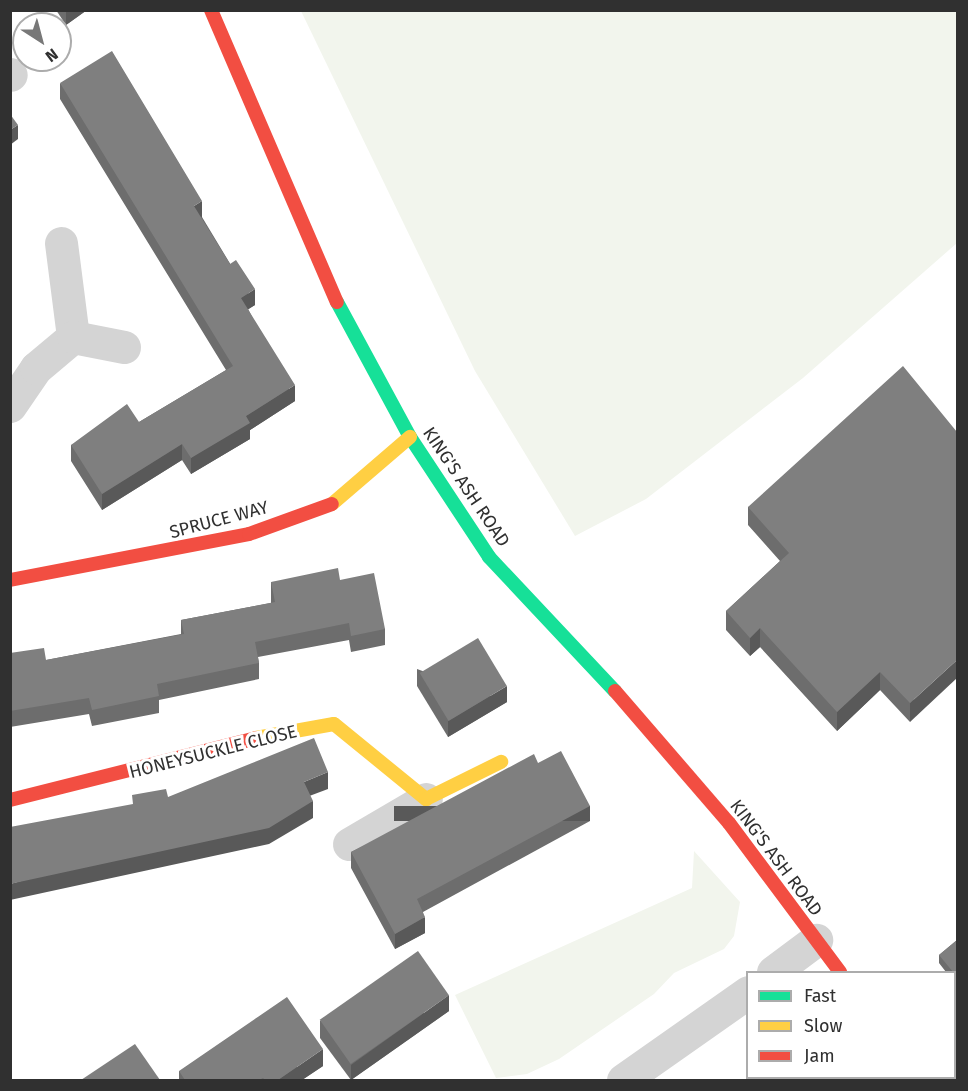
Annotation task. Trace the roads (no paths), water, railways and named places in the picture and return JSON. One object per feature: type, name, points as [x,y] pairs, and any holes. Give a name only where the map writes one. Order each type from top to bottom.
[{"type":"main road","name":"KING'S ASH ROAD","points":[[211,10],[325,281],[410,437],[489,557],[570,639],[729,823],[839,971]]},
{"type":"main road","name":"SPRUCE WAY","points":[[10,580],[249,534],[336,502],[410,437]]},
{"type":"main road","name":"HONEYSUCKLE CLOSE","points":[[10,800],[272,734],[334,724],[365,744],[426,799]]},
{"type":"main road","points":[[426,799],[501,762]]},
{"type":"street","points":[[61,243],[73,338]]},
{"type":"street","points":[[10,406],[36,368],[73,338],[124,347]]},
{"type":"street","points":[[349,844],[426,799]]},
{"type":"street","points":[[774,971],[816,940]]},
{"type":"street","points":[[623,1080],[746,993]]}]
